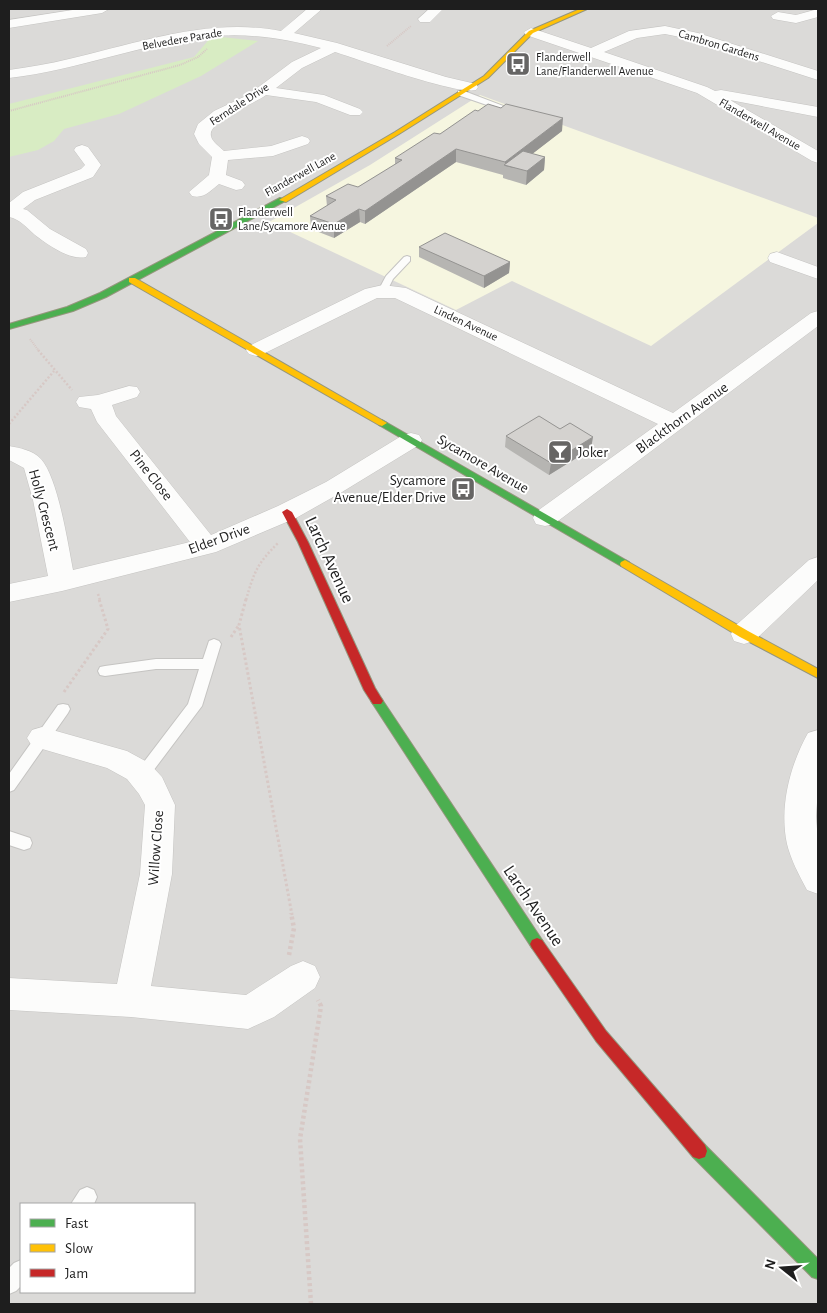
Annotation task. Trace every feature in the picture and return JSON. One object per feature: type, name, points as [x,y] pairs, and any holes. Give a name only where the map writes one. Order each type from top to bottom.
[{"type":"street","points":[[9,24],[102,9]]},
{"type":"street","points":[[284,35],[315,9]]},
{"type":"street","points":[[425,19],[436,9]]},
{"type":"street","name":"Flanderwell Lane","points":[[14,325],[70,309],[132,280],[307,187],[486,77],[530,32],[584,9]]},
{"type":"street","points":[[778,16],[796,20],[818,13]]},
{"type":"street","name":"Cambron Gardens","points":[[592,52],[634,34],[665,30],[692,36],[818,76]]},
{"type":"street","name":"Belvedere Parade","points":[[9,74],[68,64],[171,38],[228,31],[284,35],[371,59],[466,90]]},
{"type":"street","name":"Flanderwell Avenue","points":[[530,32],[702,90],[818,112]]},
{"type":"street","name":"Ferndale Drive","points":[[220,156],[205,141],[202,134],[204,127],[219,114],[248,101],[296,65],[332,48]]},
{"type":"street","points":[[262,90],[319,98],[355,112]]},
{"type":"street","name":"Flanderwell Avenue","points":[[702,90],[818,158]]},
{"type":"street","points":[[198,192],[217,177],[220,156],[273,152],[302,141]]},
{"type":"street","points":[[9,212],[28,196],[87,173],[93,165],[82,150]]},
{"type":"street","points":[[217,177],[236,185]]},
{"type":"street","points":[[9,212],[21,214],[71,255],[98,247]]},
{"type":"street","points":[[777,258],[818,273]]},
{"type":"street","name":"Sycamore Avenue","points":[[132,280],[744,634],[818,674]]},
{"type":"street","points":[[256,350],[372,293],[383,291]]},
{"type":"street","name":"Linden Avenue","points":[[383,291],[399,292],[675,423]]},
{"type":"street","name":"Blackthorn Avenue","points":[[545,518],[818,317]]},
{"type":"street","points":[[93,402],[129,392]]},
{"type":"street","name":"Pine Close","points":[[93,402],[206,546]]},
{"type":"street","name":"Elder Drive","points":[[9,593],[62,582],[206,546],[291,520],[334,487],[411,440]]},
{"type":"street","name":"Holly Crescent","points":[[9,453],[24,457],[35,465],[54,537],[62,582]]},
{"type":"street","name":"Larch Avenue","points":[[291,520],[370,690],[535,941],[601,1036],[689,1141],[818,1271]]},
{"type":"street","points":[[744,634],[818,566]]},
{"type":"street","name":"Willow Close","points":[[42,738],[116,760],[138,771],[151,786],[160,805],[156,874],[131,1001]]},
{"type":"street","points":[[818,741],[805,776],[801,807],[802,840],[818,880]]},
{"type":"street","points":[[9,994],[131,1001],[248,1012],[303,978]]},
{"type":"lane","points":[[466,90],[510,110]]},
{"type":"lane","points":[[383,291],[388,278],[407,259]]},
{"type":"lane","points":[[142,775],[195,706],[214,644]]},
{"type":"lane","points":[[105,671],[156,664],[208,664]]},
{"type":"lane","points":[[9,786],[64,709]]},
{"type":"lane","points":[[9,1284],[20,1271]]},
{"type":"path","points":[[371,59],[418,20],[425,19]]},
{"type":"path","points":[[9,111],[180,65],[198,57],[228,31]]},
{"type":"path","points":[[14,325],[76,394],[93,402]]},
{"type":"path","points":[[9,424],[54,371]]},
{"type":"path","points":[[291,520],[261,560],[253,574],[239,625],[294,928],[289,954],[321,1006],[300,1139],[311,1304]]},
{"type":"path","points":[[64,709],[58,701],[108,629],[93,574]]},
{"type":"shaded area","points":[[9,9],[818,9],[818,1304],[9,1304]]},
{"type":"shaded area","points":[[480,95],[818,218],[818,223],[651,346],[512,281],[456,310],[269,222],[370,165]]},
{"type":"green space","points":[[212,36],[258,41],[201,76],[119,114],[64,129],[54,141],[38,150],[9,157],[9,104],[194,57]]},
{"type":"building","points":[[488,104],[501,108],[506,104],[563,118],[505,162],[456,149],[365,211],[359,209],[334,224],[310,216],[336,200],[326,196],[348,184],[358,187],[402,160],[395,158],[434,133],[440,134],[475,110],[478,111]]},
{"type":"building","points":[[523,151],[545,157],[527,171],[504,165]]},
{"type":"building","points":[[445,233],[510,262],[484,276],[419,247]]},
{"type":"building","points":[[539,416],[560,429],[570,423],[593,437],[551,463],[506,436]]},
{"type":"traffic: fast","points":[[9,327],[70,309],[103,295],[283,200]]},
{"type":"traffic: fast","points":[[382,423],[625,564]]},
{"type":"traffic: fast","points":[[377,701],[537,944]]},
{"type":"traffic: fast","points":[[699,1151],[818,1271]]},
{"type":"traffic: slow","points":[[283,200],[397,133],[486,77],[531,32],[584,9]]},
{"type":"traffic: slow","points":[[132,280],[382,423]]},
{"type":"traffic: slow","points":[[625,564],[744,634],[818,674]]},
{"type":"traffic: jam","points":[[287,512],[303,542],[370,690],[377,701]]},
{"type":"traffic: jam","points":[[537,944],[601,1036],[699,1151]]},
{"type":"place","name":"Flanderwell Lane/Flanderwell Avenue","points":[[518,64]]},
{"type":"place","name":"Flanderwell Lane/Sycamore Avenue","points":[[221,219]]},
{"type":"place","name":"Joker","points":[[560,452]]},
{"type":"place","name":"Sycamore Avenue/Elder Drive","points":[[463,489]]}]
